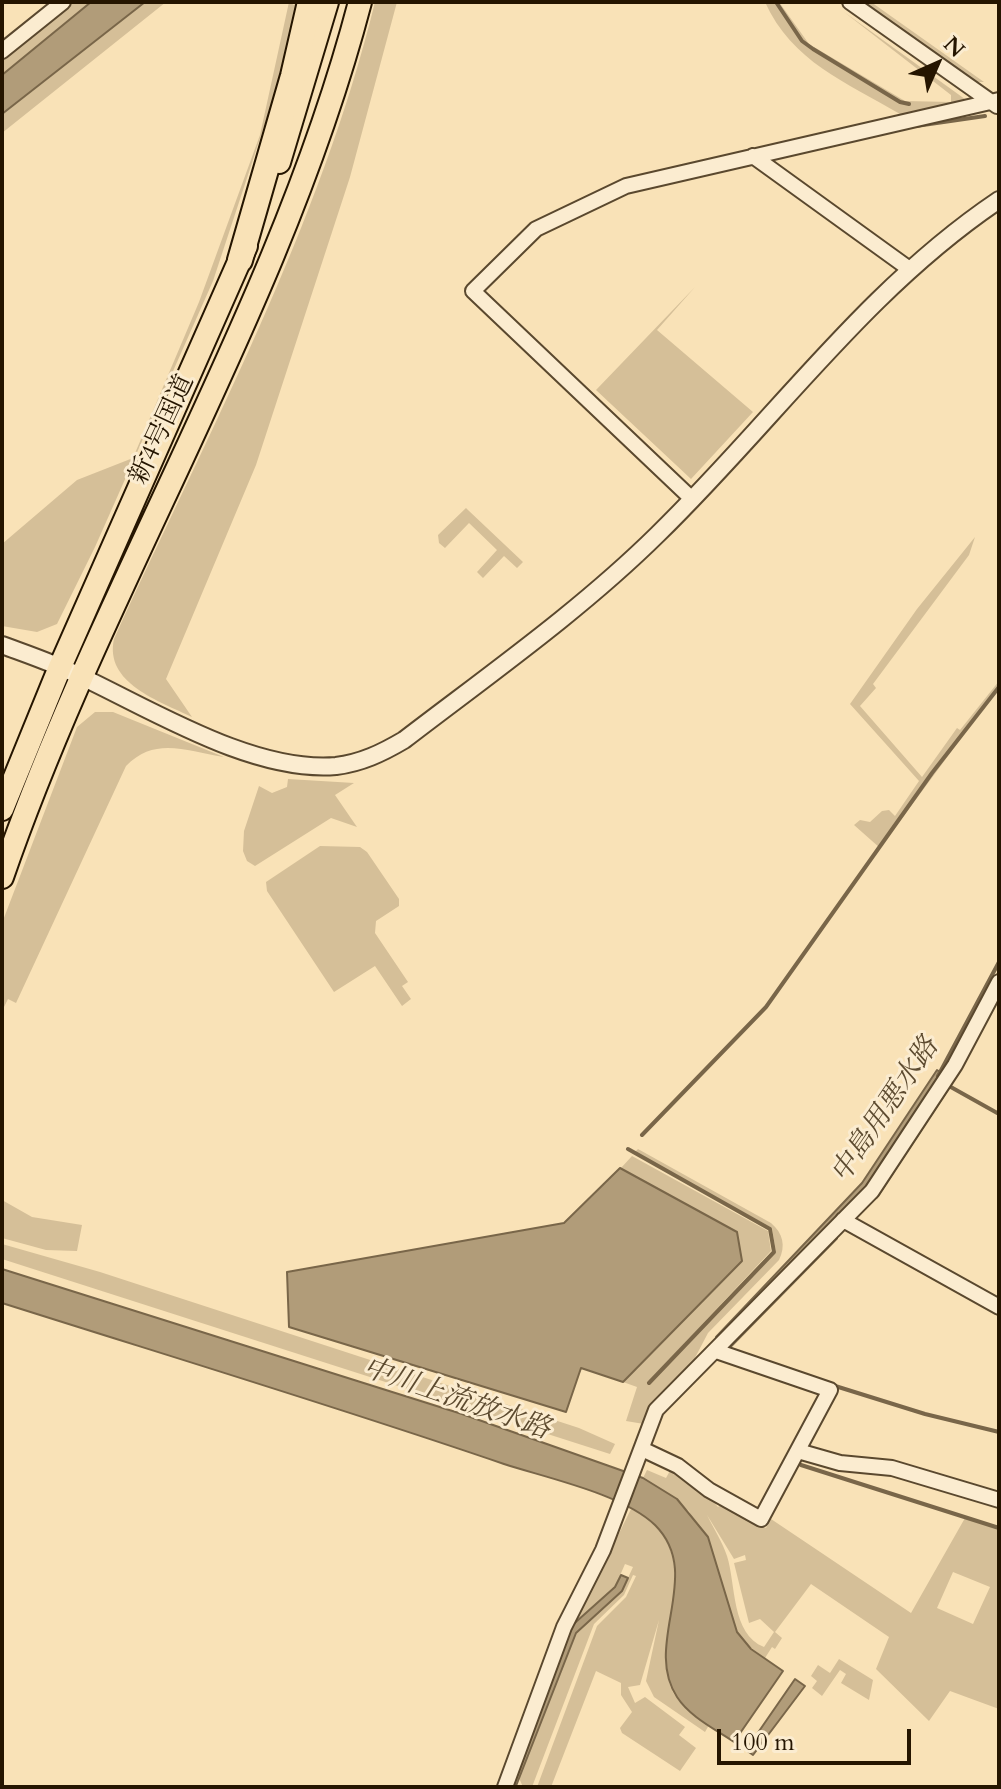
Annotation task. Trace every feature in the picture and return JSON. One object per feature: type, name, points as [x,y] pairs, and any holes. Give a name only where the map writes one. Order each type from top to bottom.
[{"type":"highway","points":[[240,260],[297,62],[310,2]]},
{"type":"highway","name":"新4号国道","points":[[2,809],[60,667],[240,260],[292,126],[327,2]]},
{"type":"highway","name":"新4号国道","points":[[2,877],[82,677],[302,187],[360,2]]},
{"type":"street","points":[[2,51],[63,2]]},
{"type":"street","points":[[850,2],[997,104]]},
{"type":"street","points":[[692,499],[473,291],[536,229],[626,186],[997,104]]},
{"type":"street","points":[[753,156],[908,268]]},
{"type":"street","points":[[2,645],[60,667],[226,743],[282,761],[334,766],[366,759],[404,740],[533,641],[656,536],[908,268],[999,200]]},
{"type":"street","points":[[505,1787],[564,1627],[611,1528],[662,1402],[872,1191],[955,1065],[999,982]]},
{"type":"street","points":[[843,1220],[999,1307]]},
{"type":"street","points":[[642,1449],[678,1466],[709,1490],[761,1519],[830,1390],[716,1351]]},
{"type":"street","points":[[798,1451],[840,1463],[892,1468],[999,1500]]},
{"type":"shaded area","points":[[66,2],[91,2],[2,75],[2,54]]},
{"type":"shaded area","points":[[91,2],[145,2],[2,114],[2,75]]},
{"type":"shaded area","points":[[145,2],[166,2],[2,133],[2,114]]},
{"type":"shaded area","points":[[289,2],[294,5],[296,2],[292,35],[281,75],[213,281],[95,547],[57,624],[37,632],[2,626],[2,544],[77,480],[133,458],[199,302],[260,135]]},
{"type":"shaded area","points":[[375,2],[397,2],[350,177],[256,465],[166,679],[192,717],[150,697],[126,679],[117,668],[113,654],[114,639],[224,405],[293,247],[352,85]]},
{"type":"shaded area","points":[[765,2],[779,2],[809,44],[905,101],[951,102],[951,95],[844,12],[969,102],[911,116],[900,114],[805,55],[776,23]]},
{"type":"shaded area","points":[[858,2],[871,2],[984,82],[971,82]]},
{"type":"shaded area","points":[[695,287],[657,330],[753,412],[691,479],[596,390]]},
{"type":"shaded area","points":[[466,508],[523,562],[517,568],[504,556],[483,578],[477,572],[497,550],[469,523],[445,548],[439,543],[438,535]]},
{"type":"shaded area","points":[[975,537],[969,555],[873,684],[876,688],[860,706],[922,777],[957,728],[960,730],[999,681],[999,687],[880,848],[854,825],[860,820],[870,822],[882,811],[889,810],[895,816],[919,781],[850,704],[917,609]]},
{"type":"shaded area","points":[[95,712],[113,712],[224,757],[160,748],[148,751],[126,766],[16,1003],[8,999],[2,1011],[2,923],[77,727]]},
{"type":"shaded area","points":[[288,779],[354,783],[335,795],[357,827],[331,818],[255,866],[247,861],[243,851],[244,831],[259,786],[272,793],[287,787]]},
{"type":"shaded area","points":[[320,846],[360,847],[367,852],[399,899],[399,906],[376,921],[375,933],[408,982],[402,986],[411,999],[402,1006],[375,966],[334,992],[267,891],[266,882]]},
{"type":"shaded area","points":[[937,1070],[943,1074],[874,1180],[722,1339],[716,1337],[862,1183]]},
{"type":"shaded area","points":[[638,1149],[771,1223],[783,1245],[779,1260],[708,1333],[688,1371],[653,1403],[644,1424],[626,1421],[637,1387],[623,1382],[742,1261],[737,1232],[621,1168],[632,1156],[768,1231],[771,1251],[648,1382],[776,1252],[772,1228],[635,1152]]},
{"type":"shaded area","points":[[620,1168],[737,1232],[742,1261],[623,1382],[581,1368],[566,1412],[289,1327],[287,1272],[564,1223]]},
{"type":"shaded area","points":[[2,1200],[32,1217],[82,1225],[77,1251],[46,1250],[2,1238]]},
{"type":"shaded area","points":[[2,1244],[100,1272],[579,1428],[615,1444],[610,1454],[2,1259]]},
{"type":"shaded area","points":[[2,1269],[462,1414],[643,1478],[677,1499],[708,1537],[737,1632],[751,1649],[783,1671],[734,1742],[689,1711],[677,1697],[668,1676],[666,1654],[675,1565],[669,1545],[655,1525],[641,1514],[584,1488],[2,1303]]},
{"type":"shaded area","points":[[672,1467],[703,1490],[718,1507],[723,1503],[766,1528],[771,1519],[911,1613],[965,1518],[999,1529],[999,1709],[950,1691],[929,1721],[876,1669],[889,1637],[811,1584],[775,1632],[782,1638],[765,1658],[742,1641],[737,1632],[689,1511],[643,1478],[647,1470],[666,1478]],"holes":[[[707,1515],[734,1559],[745,1555],[746,1560],[734,1563],[749,1623],[760,1619],[774,1632],[764,1647],[753,1641],[740,1620],[727,1556]],[[953,1572],[990,1587],[973,1624],[937,1608]]]},
{"type":"shaded area","points":[[631,1509],[654,1524],[667,1542],[673,1562],[675,1585],[668,1657],[671,1687],[684,1706],[709,1725],[705,1732],[654,1697],[646,1681],[659,1620],[640,1685],[628,1687],[635,1703],[645,1697],[685,1727],[679,1735],[696,1748],[680,1771],[622,1733],[620,1728],[632,1712],[621,1695],[621,1683],[596,1671],[551,1787],[537,1787],[597,1626],[626,1597],[636,1576],[633,1575],[624,1595],[594,1624],[532,1787],[523,1787],[519,1778],[576,1633],[622,1591],[633,1567],[625,1564],[615,1587],[576,1621]]},
{"type":"shaded area","points":[[621,1575],[628,1578],[622,1591],[576,1633],[516,1786],[510,1782],[568,1629],[615,1587]]},
{"type":"shaded area","points":[[839,1659],[873,1680],[869,1700],[841,1683],[846,1674],[840,1670],[822,1696],[812,1688],[817,1681],[811,1676],[818,1665],[830,1673]]},
{"type":"shaded area","points":[[795,1679],[805,1686],[753,1755],[746,1750]]},
{"type":"waterway","points":[[776,2],[802,41],[900,102],[909,104]]},
{"type":"waterway","points":[[916,126],[985,116]]},
{"type":"waterway","points":[[642,1135],[766,1007],[932,773],[999,687]]},
{"type":"waterway","name":"中島用悪水路","points":[[938,1076],[999,962]]},
{"type":"waterway","points":[[876,1197],[949,1086],[999,1114]]},
{"type":"waterway","points":[[628,1149],[770,1229],[774,1252],[649,1383]]},
{"type":"waterway","points":[[730,1346],[836,1238]]},
{"type":"waterway","points":[[832,1385],[925,1414],[999,1432]]},
{"type":"waterway","points":[[801,1465],[999,1528]]},
{"type":"water label","name":"中川上流放水路","points":[[456,1400]]}]
